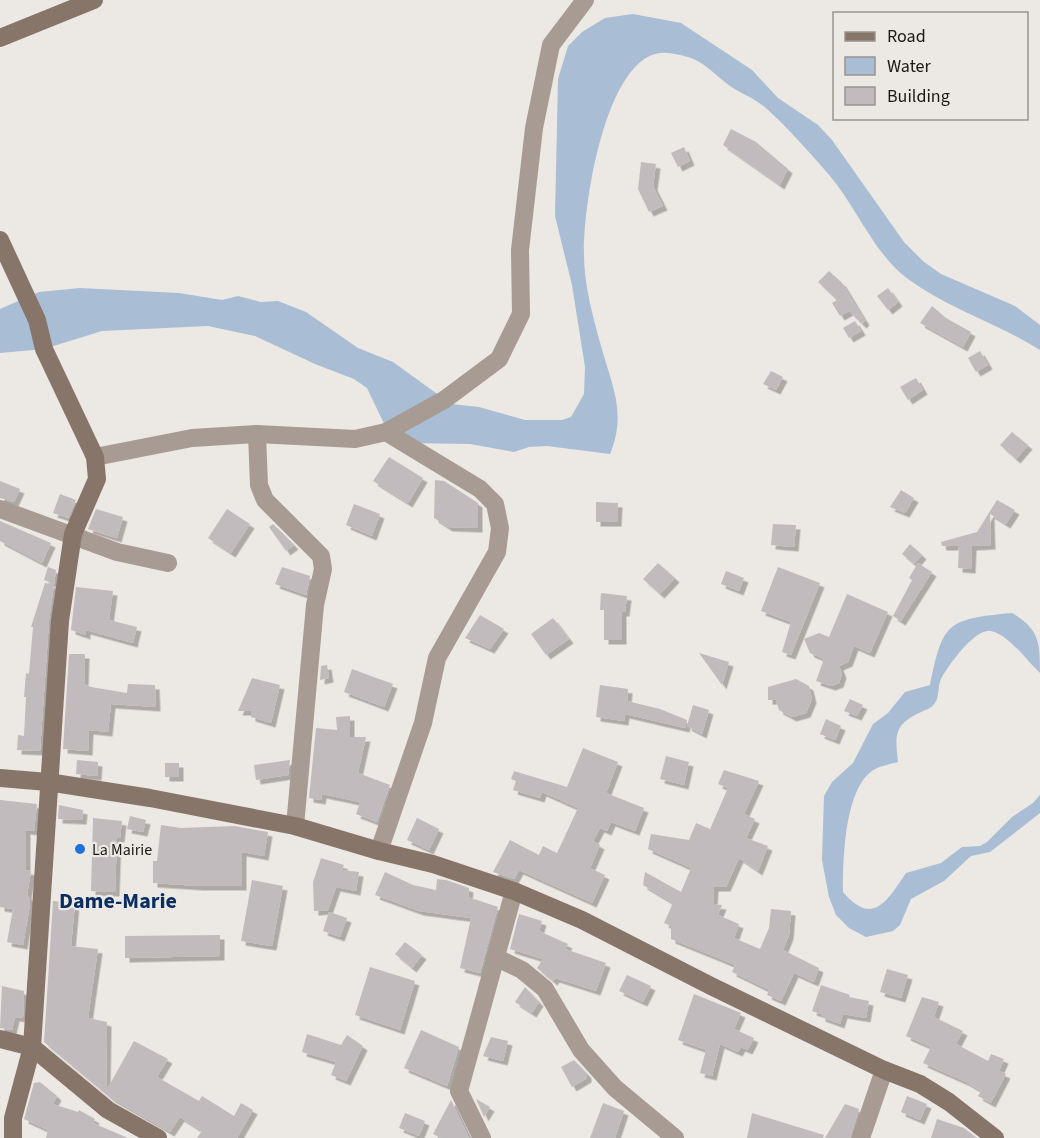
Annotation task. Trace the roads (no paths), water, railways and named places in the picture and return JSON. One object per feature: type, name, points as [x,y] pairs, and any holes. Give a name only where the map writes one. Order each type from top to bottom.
[{"type":"street","points":[[0,38],[94,0]]},
{"type":"street","points":[[95,457],[192,438],[257,434],[355,439],[386,432],[444,400],[499,359],[521,314],[520,250],[534,128],[551,45],[585,0]]},
{"type":"street","points":[[0,240],[37,320],[44,349],[95,457],[97,480],[73,534],[60,621],[32,1047],[13,1118],[13,1138]]},
{"type":"street","points":[[379,851],[423,723],[437,658],[497,552],[500,528],[495,504],[480,489],[386,432]]},
{"type":"street","points":[[257,434],[259,485],[265,500],[321,556],[323,569],[315,605],[295,826]]},
{"type":"street","points":[[0,509],[117,552],[168,562]]},
{"type":"street","points":[[0,778],[48,782],[150,798],[295,826],[379,851],[433,864],[514,891],[582,920],[884,1070],[920,1084],[949,1102],[994,1138]]},
{"type":"street","points":[[482,1138],[459,1091],[514,891]]},
{"type":"street","points":[[495,957],[522,970],[545,989],[581,1050],[615,1088],[675,1138]]},
{"type":"street","points":[[0,1039],[32,1047],[108,1110],[158,1138]]},
{"type":"street","points":[[861,1138],[884,1070]]},
{"type":"water","points":[[633,14],[681,23],[752,70],[778,98],[818,125],[832,140],[904,242],[924,262],[941,274],[1015,306],[1040,325],[1040,350],[939,299],[908,279],[896,269],[875,244],[830,176],[770,112],[758,102],[730,86],[700,62],[666,53],[652,55],[635,67],[621,88],[599,144],[587,207],[584,255],[589,301],[618,412],[615,439],[610,454],[547,446],[529,447],[514,452],[470,444],[406,443],[390,436],[367,388],[354,379],[255,336],[208,326],[102,331],[44,349],[0,353],[0,309],[39,292],[80,288],[179,293],[222,300],[238,296],[261,302],[278,301],[306,312],[358,348],[393,362],[451,404],[479,407],[525,420],[562,420],[571,417],[584,394],[585,367],[572,285],[555,216],[558,79],[568,46],[582,32],[605,18]]},
{"type":"water","points":[[1012,613],[1033,631],[1039,645],[1040,673],[998,633],[991,631],[978,635],[963,648],[942,677],[937,700],[928,709],[911,717],[898,732],[896,745],[898,762],[872,771],[856,794],[847,827],[843,892],[863,908],[871,909],[879,906],[886,901],[906,873],[941,863],[962,847],[980,846],[987,842],[1012,817],[1033,803],[1040,795],[1040,813],[990,852],[971,856],[944,881],[911,899],[900,925],[893,931],[866,937],[849,928],[836,915],[829,897],[822,860],[824,796],[832,782],[853,763],[873,724],[888,713],[905,692],[930,685],[939,648],[952,628],[974,618]]},
{"type":"place","name":"La Mairie","points":[[80,849]]},
{"type":"district","name":"Dame-Marie","points":[[118,900]]}]
